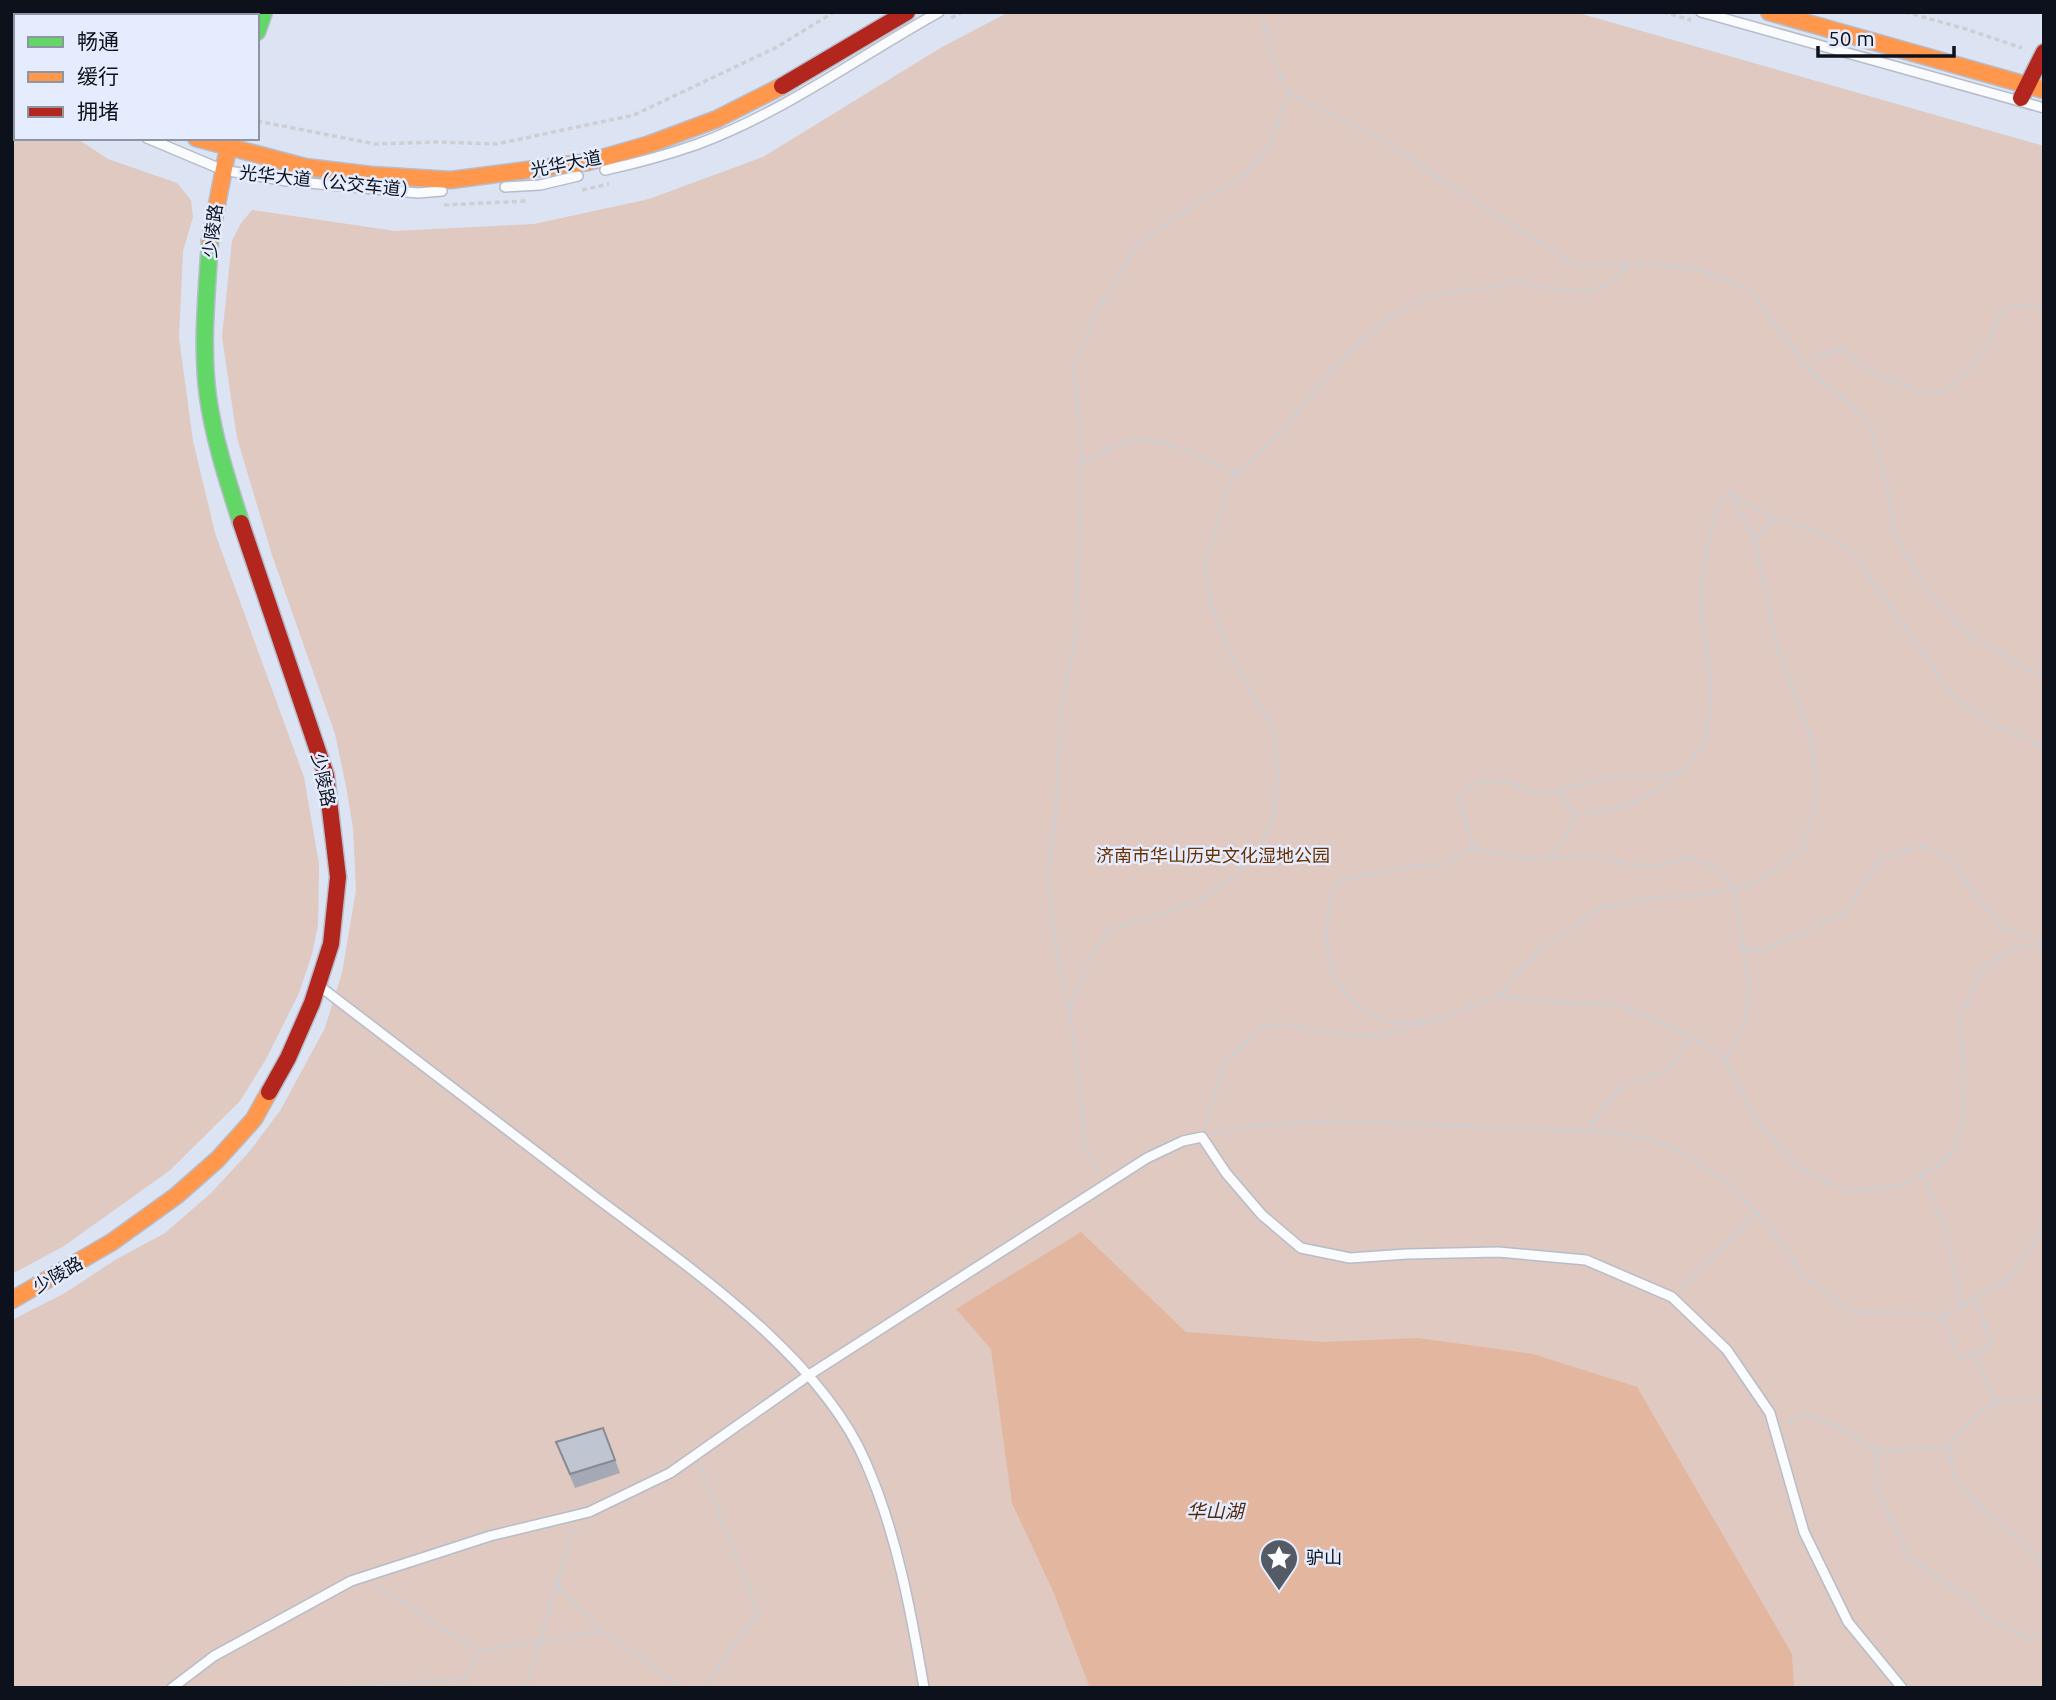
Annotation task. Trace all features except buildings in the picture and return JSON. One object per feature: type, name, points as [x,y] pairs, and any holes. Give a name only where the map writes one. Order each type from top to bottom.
[{"type":"street","points":[[1769,12],[2036,87]]},
{"type":"street","name":"光华大道","points":[[209,140],[229,143],[305,167],[371,175],[452,180],[588,162],[650,144],[717,119],[772,92],[905,13]]},
{"type":"street","points":[[2021,99],[2036,87],[2043,53]]},
{"type":"street","name":"少陵路","points":[[12,1300],[112,1242],[176,1196],[218,1159],[254,1119],[288,1058],[318,985],[331,944],[338,877],[326,775],[224,471],[208,397],[205,338],[210,233],[229,143]]},
{"type":"lane","points":[[500,187],[541,185],[654,159],[701,143],[797,97],[939,12]]},
{"type":"lane","points":[[1701,12],[2044,107]]},
{"type":"lane","name":"光华大道（公交车道）","points":[[152,140],[223,170],[287,181],[418,193],[459,190]]},
{"type":"lane","points":[[318,985],[691,1270],[751,1318],[809,1375],[839,1414],[866,1462],[895,1546],[915,1635],[923,1688]]},
{"type":"lane","points":[[172,1688],[214,1656],[362,1577],[490,1536],[589,1512],[670,1473],[809,1375],[1147,1158],[1183,1141],[1202,1137],[1226,1174],[1262,1215],[1301,1248],[1350,1258],[1498,1252],[1586,1260],[1672,1297],[1727,1350],[1770,1413],[1804,1532],[1848,1622],[1902,1688]]},
{"type":"path","points":[[259,121],[375,144],[437,142],[497,145],[634,115],[777,47],[834,12]]},
{"type":"path","points":[[1261,12],[1271,54],[1289,93],[1384,140],[1577,266],[1628,264],[1701,270],[1750,290],[1808,369],[1870,423],[1888,491],[1895,536],[1926,589],[1967,634],[2044,674]]},
{"type":"path","points":[[1905,12],[2043,53]]},
{"type":"path","points":[[1105,1185],[1085,1148],[1080,1089],[1056,946],[1048,874],[1056,809],[1060,709],[1075,640],[1081,463],[1074,367],[1096,313],[1138,244],[1203,199],[1243,177],[1270,144],[1289,93]]},
{"type":"path","points":[[1069,1012],[1087,962],[1109,929],[1171,911],[1205,897],[1235,876],[1261,848],[1273,817],[1278,776],[1274,731],[1228,650],[1212,607],[1204,569],[1229,483],[1282,431],[1336,365],[1380,324],[1420,300],[1464,289],[1485,289],[1519,281],[1546,288],[1586,292],[1614,280],[1628,264]]},
{"type":"path","points":[[1813,358],[1842,349],[1870,371],[1922,393],[1945,392],[1972,367],[2003,309],[2018,305],[2044,308]]},
{"type":"path","points":[[1081,463],[1134,440],[1162,443],[1237,473]]},
{"type":"path","points":[[1730,494],[1774,518],[1815,530],[1851,551],[1953,695],[1994,725],[2028,739],[2044,750]]},
{"type":"path","points":[[1730,494],[1755,540],[1777,648],[1811,737],[1817,795],[1802,851],[1752,884],[1735,889],[1700,895],[1649,898],[1601,908],[1545,945],[1499,996],[1433,1021],[1379,1036],[1342,1035],[1286,1024],[1261,1026],[1224,1064],[1202,1137],[1255,1125],[1343,1121],[1588,1132],[1646,1138],[1678,1150],[1728,1183],[1771,1228],[1803,1276],[1852,1312],[1922,1313],[1943,1317],[2009,1279],[2044,1227]]},
{"type":"path","points":[[1574,814],[1623,808],[1662,788],[1705,743],[1710,708],[1710,672],[1701,611],[1701,581],[1712,525],[1720,505],[1730,494]]},
{"type":"path","points":[[1755,540],[1774,518]]},
{"type":"path","points":[[1473,848],[1458,795],[1481,780],[1508,782],[1540,795],[1618,775],[1646,777],[1680,772]]},
{"type":"path","points":[[1559,791],[1574,814]]},
{"type":"path","points":[[1550,858],[1570,827],[1574,814]]},
{"type":"path","points":[[1743,948],[1763,950],[1844,912],[1883,856],[1922,846],[1948,857],[1986,908],[2006,929],[2044,942]]},
{"type":"path","points":[[1433,1021],[1392,1023],[1364,1012],[1334,979],[1325,933],[1334,887],[1343,879],[1407,867],[1445,864],[1473,848],[1524,858],[1595,857],[1626,864],[1658,866],[1688,857],[1714,866],[1735,889],[1749,984],[1745,1024],[1725,1060]]},
{"type":"path","points":[[1499,996],[1546,1002],[1620,1005],[1691,1037],[1725,1060],[1754,1116],[1799,1168],[1846,1191],[1900,1186],[1948,1160],[1963,1123],[1964,1071],[1959,1022],[1982,968],[2015,949],[2044,942]]},
{"type":"path","points":[[1588,1132],[1610,1097],[1628,1083],[1665,1070],[1691,1037]]},
{"type":"path","points":[[1922,1173],[1945,1228],[1962,1306]]},
{"type":"path","points":[[1672,1297],[1757,1213]]},
{"type":"path","points":[[1943,1317],[1959,1357],[1992,1345],[1975,1299]]},
{"type":"path","points":[[1975,1353],[1995,1402]]},
{"type":"path","points":[[1782,1425],[1807,1415],[1837,1427],[1877,1451],[1947,1447],[1974,1416],[1995,1402],[2044,1396]]},
{"type":"path","points":[[1947,1447],[1956,1478],[1977,1504],[2018,1538],[2044,1567]]},
{"type":"path","points":[[1877,1451],[1876,1488],[1908,1557],[1969,1597],[1985,1618],[2026,1637],[2044,1637]]},
{"type":"path","points":[[696,1455],[758,1611],[704,1688]]},
{"type":"path","points":[[526,1688],[577,1515]]},
{"type":"path","points":[[362,1577],[480,1651],[602,1631]]},
{"type":"path","points":[[556,1583],[602,1631],[684,1688]]},
{"type":"path","points":[[460,1688],[480,1651]]},
{"type":"path","points":[[318,1688],[463,1679]]},
{"type":"green space","name":"济南市华山历史文化湿地公园","points":[[1009,12],[1575,12],[2044,146],[2044,1688],[12,1688],[12,1320],[65,1293],[115,1260],[165,1233],[211,1193],[249,1152],[280,1111],[325,1028],[342,973],[356,890],[353,828],[335,734],[272,555],[237,438],[222,337],[232,241],[241,223],[252,210],[395,231],[534,224],[649,199],[763,157],[942,47]]},
{"type":"green space","points":[[12,97],[14,140],[79,140],[108,159],[177,183],[191,200],[193,217],[183,251],[179,338],[193,441],[215,533],[304,777],[319,864],[318,925],[299,993],[266,1059],[240,1101],[169,1171],[64,1246],[12,1274]]},
{"type":"water","name":"华山湖","points":[[1081,1232],[1186,1332],[1323,1342],[1418,1338],[1533,1354],[1637,1387],[1792,1654],[1794,1688],[1090,1688],[1053,1591],[1012,1503],[991,1349],[956,1309]]},
{"type":"traffic: fast","points":[[259,26],[264,12]]},
{"type":"traffic: fast","points":[[210,240],[205,339],[208,397],[226,476],[241,523]]},
{"type":"traffic: slow","points":[[1769,12],[2044,90]]},
{"type":"traffic: slow","points":[[204,140],[305,167],[371,175],[451,180],[588,162],[650,144],[717,119],[782,86]]},
{"type":"traffic: slow","points":[[210,240],[230,140]]},
{"type":"traffic: slow","points":[[12,1300],[112,1242],[176,1196],[218,1159],[254,1119],[269,1092]]},
{"type":"traffic: jam","points":[[782,86],[907,12]]},
{"type":"traffic: jam","points":[[2021,98],[2044,52]]},
{"type":"traffic: jam","points":[[241,523],[326,775],[338,877],[331,944],[312,1003],[288,1058],[269,1092]]},
{"type":"place","name":"驴山","points":[[1279,1592]]}]
